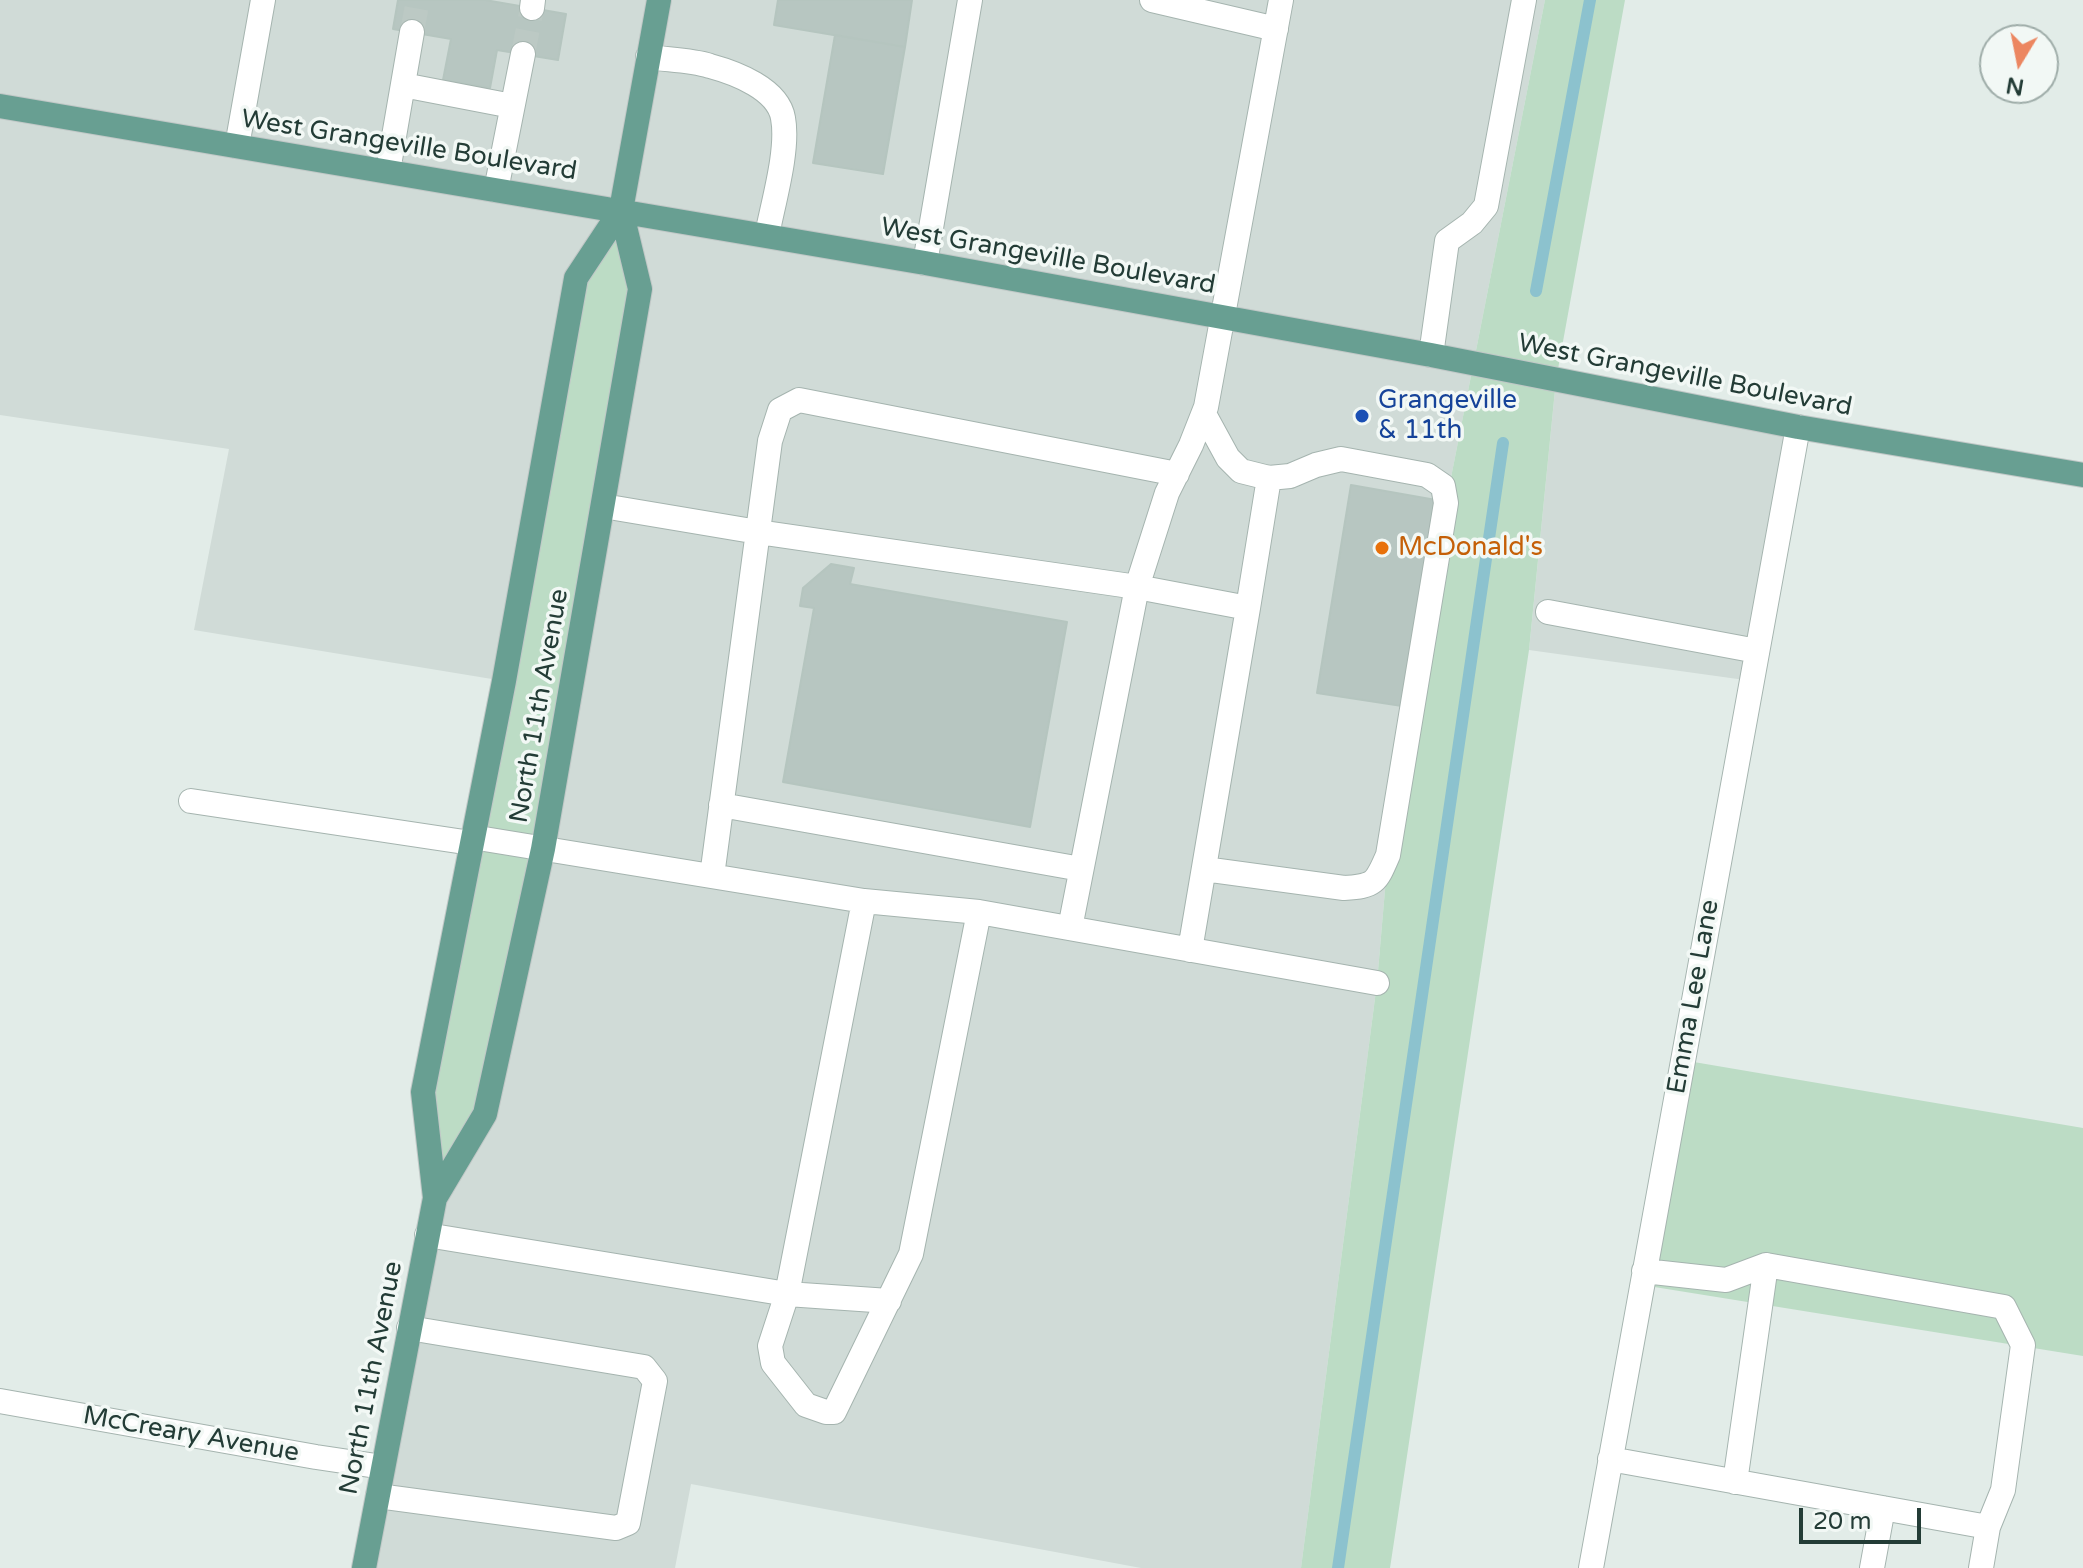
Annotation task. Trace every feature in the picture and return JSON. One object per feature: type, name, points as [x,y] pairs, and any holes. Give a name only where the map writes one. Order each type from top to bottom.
[{"type":"main road","name":"North 11th Avenue","points":[[435,1198],[423,1092],[504,681],[576,278],[621,210],[659,0]]},
{"type":"main road","name":"West Grangeville Boulevard","points":[[0,106],[767,235],[1222,316],[1798,427],[2083,475]]},
{"type":"main road","name":"North 11th Avenue","points":[[364,1568],[435,1198],[485,1114],[543,849],[640,289],[621,210]]},
{"type":"street","points":[[237,146],[263,0]]},
{"type":"street","points":[[925,263],[970,0]]},
{"type":"street","points":[[1152,0],[1276,29]]},
{"type":"street","points":[[1070,928],[1137,587],[1167,493],[1204,414],[1281,0]]},
{"type":"street","points":[[1431,355],[1447,241],[1472,223],[1486,206],[1524,0]]},
{"type":"street","points":[[388,171],[412,32]]},
{"type":"street","points":[[496,190],[523,54]]},
{"type":"street","points":[[648,57],[709,65],[748,81],[775,100],[783,116],[784,141],[767,235]]},
{"type":"street","points":[[403,85],[512,106]]},
{"type":"street","points":[[712,876],[770,441],[780,410],[799,400],[1177,474]]},
{"type":"street","points":[[1204,414],[1228,458],[1241,471],[1269,478],[1290,476],[1341,459],[1427,475],[1443,486],[1446,503],[1388,855],[1379,877],[1367,887],[1344,888],[1204,869]]},
{"type":"street","name":"Emma Lee Lane","points":[[1591,1568],[1798,427]]},
{"type":"street","points":[[1190,950],[1269,478]]},
{"type":"street","points":[[603,506],[758,532],[1137,587],[1248,608]]},
{"type":"street","points":[[1548,612],[1757,651]]},
{"type":"street","points":[[191,801],[543,849],[864,901],[979,912],[1377,983]]},
{"type":"street","points":[[721,805],[1081,869]]},
{"type":"street","points":[[864,901],[787,1294],[770,1346],[773,1363],[806,1405],[826,1412],[834,1412],[911,1254],[979,912]]},
{"type":"street","points":[[427,1235],[787,1294],[889,1301]]},
{"type":"street","points":[[1735,1482],[1766,1265]]},
{"type":"street","points":[[1644,1271],[1726,1280],[1766,1265],[2004,1307],[2023,1345],[2003,1490],[1988,1527],[1981,1568]]},
{"type":"street","points":[[378,1496],[616,1528],[628,1523],[655,1381],[644,1367],[409,1328]]},
{"type":"street","name":"McCreary Avenue","points":[[0,1401],[383,1467]]},
{"type":"street","points":[[1610,1459],[1988,1527]]},
{"type":"street","points":[[1872,1568],[1883,1508]]},
{"type":"shaded area","points":[[0,0],[1545,0],[1446,503],[1388,855],[1377,983],[1301,1568],[1141,1568],[691,1484],[675,1568],[364,1568],[383,1467],[504,681],[194,630],[229,449],[0,415]]},
{"type":"shaded area","points":[[1556,380],[1798,427],[1752,681],[1529,650]]},
{"type":"green space","points":[[1545,0],[1625,0],[1556,380],[1529,650],[1390,1568],[1301,1568],[1377,983],[1388,855],[1446,503]]},
{"type":"green space","points":[[621,210],[640,289],[485,1114],[435,1198],[423,1092],[576,278]]},
{"type":"green space","points":[[1682,1060],[2083,1128],[2083,1356],[1642,1285]]},
{"type":"building","points":[[398,0],[485,0],[566,14],[558,60],[497,50],[490,88],[443,80],[451,39],[393,29]]},
{"type":"building","points":[[778,0],[912,0],[905,47],[774,25]]},
{"type":"building","points":[[835,35],[905,47],[883,174],[813,163]]},
{"type":"building","points":[[1351,485],[1436,500],[1402,706],[1317,693]]},
{"type":"building","points":[[831,564],[854,568],[850,584],[1067,622],[1030,827],[783,782],[814,608],[800,606],[803,588]]},
{"type":"waterway","points":[[1536,291],[1590,0]]},
{"type":"waterway","points":[[1338,1568],[1503,443]]},
{"type":"tunnel","points":[[412,32],[418,0]]},
{"type":"tunnel","points":[[523,54],[532,8]]},
{"type":"place","name":"Grangeville & 11th","points":[[1362,416]]},
{"type":"place","name":"McDonald's","points":[[1382,548]]}]
